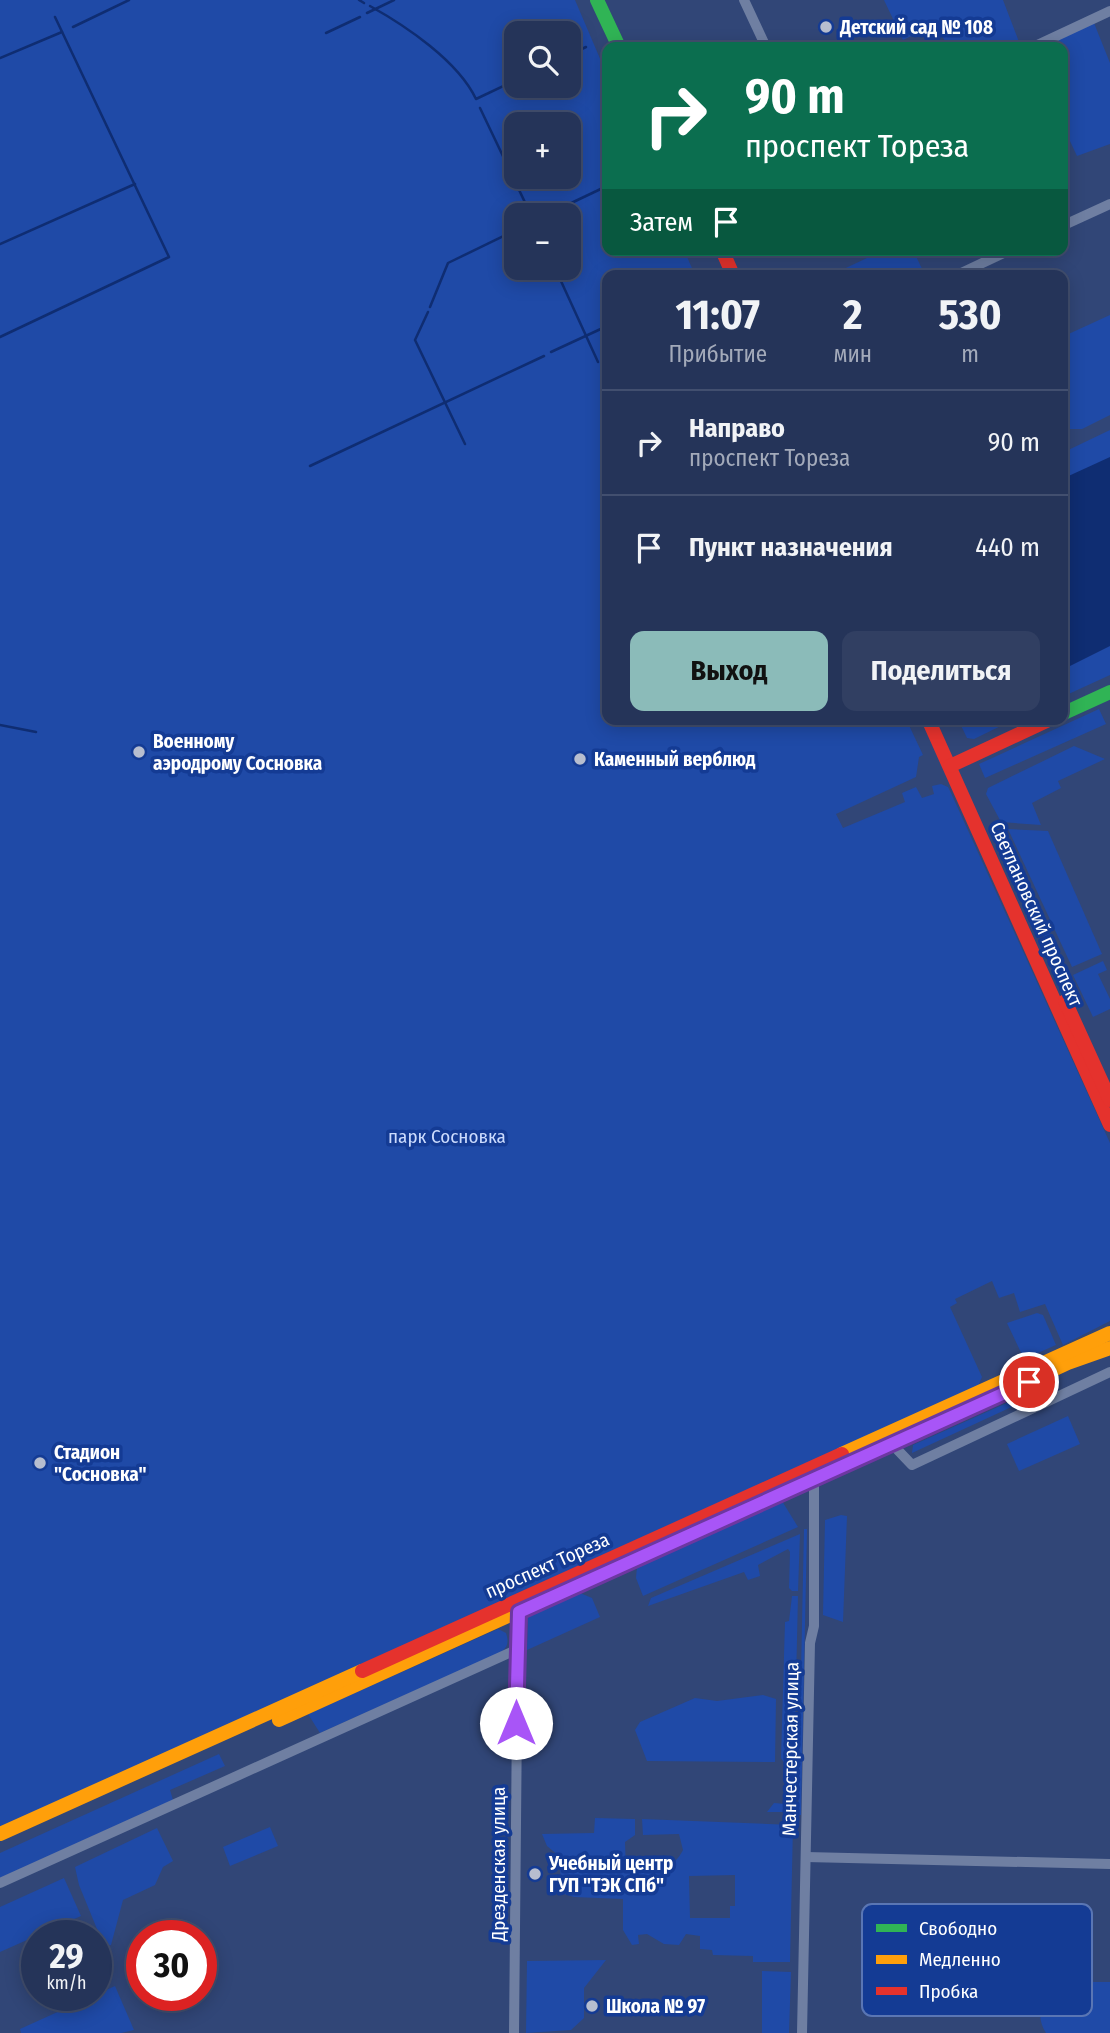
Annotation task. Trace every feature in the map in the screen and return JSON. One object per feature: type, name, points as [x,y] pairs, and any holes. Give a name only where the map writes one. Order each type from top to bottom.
[{"type":"main road","points":[[597,0],[617,42]]},
{"type":"main road","points":[[607,0],[626,42]]},
{"type":"main road","points":[[1068,711],[1110,692]]},
{"type":"main road","name":"Светлановский проспект","points":[[931,725],[953,765],[1110,1100]]},
{"type":"main road","name":"Светлановский проспект","points":[[939,725],[953,765],[1110,1125]]},
{"type":"main road","points":[[953,765],[1038,725]]},
{"type":"main road","name":"проспект Тореза","points":[[0,1845],[519,1612],[1110,1332]]},
{"type":"main road","name":"проспект Тореза","points":[[0,1833],[814,1473],[891,1443],[1068,1363],[1110,1348]]},
{"type":"street","points":[[744,0],[764,42]]},
{"type":"street","points":[[1043,42],[1110,11]]},
{"type":"street","points":[[1068,223],[1110,204]]},
{"type":"street","points":[[968,270],[997,256]]},
{"type":"street","points":[[891,1443],[912,1465],[1110,1372]]},
{"type":"street","name":"Манчестерская улица","points":[[802,2033],[810,1643],[814,1626],[814,1473]]},
{"type":"street","name":"Дрезденская улица","points":[[514,2033],[519,1612]]},
{"type":"street","points":[[0,1883],[518,1649]]},
{"type":"street","points":[[806,1857],[1110,1864]]},
{"type":"green space","name":"парк Сосновка","points":[[0,0],[575,0],[602,63],[602,256],[687,256],[693,270],[602,270],[602,725],[909,725],[923,755],[919,757],[916,777],[836,814],[843,828],[905,802],[902,793],[916,787],[922,798],[934,794],[932,786],[941,784],[948,787],[1110,1143],[1110,1321],[1063,1345],[1045,1304],[1020,1312],[1014,1293],[999,1298],[992,1281],[955,1299],[957,1303],[950,1307],[982,1377],[978,1386],[0,1828]]},
{"type":"green space","points":[[884,0],[1003,0],[1019,42],[945,42],[936,24],[903,40]]},
{"type":"green space","points":[[1094,23],[1110,63],[1110,144],[1077,156],[1068,137],[1068,42],[1053,42]]},
{"type":"green space","points":[[871,256],[916,256],[923,270],[842,270]]},
{"type":"green space","points":[[1110,315],[1110,415],[1082,429],[1068,429],[1068,334]]},
{"type":"green space","points":[[1110,430],[1110,675],[1068,694],[1068,450]]},
{"type":"green space","points":[[1099,709],[1106,724],[985,778],[979,764]]},
{"type":"green space","points":[[961,725],[1003,725],[974,739],[967,738]]},
{"type":"green space","points":[[1074,746],[1105,759],[1058,781],[1061,788],[1032,803],[1041,825],[1001,822],[986,794],[988,788]]},
{"type":"green space","points":[[1008,829],[1048,831],[1102,954],[1072,967]]},
{"type":"green space","points":[[1001,836],[1011,850],[1066,970],[1060,973],[999,837]]},
{"type":"green space","points":[[1103,961],[1107,970],[1098,974],[1110,999],[1110,1009],[1093,1017],[1073,975]]},
{"type":"green space","points":[[1037,1313],[1043,1315],[1056,1345],[1024,1359],[1007,1323]]},
{"type":"green space","points":[[1029,1393],[1031,1398],[912,1453],[913,1445]]},
{"type":"green space","points":[[1068,1416],[1080,1444],[1019,1471],[1007,1444]]},
{"type":"green space","points":[[782,1501],[798,1527],[643,1596],[636,1578],[637,1567]]},
{"type":"green space","points":[[847,1516],[843,1622],[823,1615],[825,1520]]},
{"type":"green space","points":[[804,1529],[807,1529],[801,1815],[798,1815]]},
{"type":"green space","points":[[800,1534],[798,1591],[789,1588],[788,1549],[758,1565],[760,1576],[748,1580],[744,1572],[648,1606],[651,1598]]},
{"type":"green space","points":[[580,1593],[592,1598],[600,1617],[527,1650],[528,1616]]},
{"type":"green space","points":[[792,1596],[798,1596],[793,1812],[767,1812],[774,1803],[786,1804],[787,1767],[781,1758],[785,1622],[789,1621]]},
{"type":"green space","points":[[498,1629],[506,1633],[507,1639],[506,1646],[500,1653],[320,1733],[308,1714]]},
{"type":"green space","points":[[763,1695],[776,1699],[775,1762],[647,1761],[635,1730],[640,1722],[695,1698],[717,1701]]},
{"type":"green space","points":[[219,1754],[225,1766],[170,1790],[173,1800],[0,1878],[0,1853]]},
{"type":"green space","points":[[595,1818],[635,1819],[635,1835],[625,1842],[626,1870],[652,1870],[672,1864],[683,1850],[679,1834],[643,1835],[642,1819],[793,1825],[790,1962],[753,1962],[753,1956],[713,1955],[712,1950],[700,1949],[700,1936],[686,1934],[679,1945],[664,1944],[647,1934],[638,1935],[639,1944],[632,1945],[623,1930],[623,1899],[574,1897],[561,1893],[561,1890],[567,1890],[567,1884],[561,1884],[559,1856],[547,1846],[542,1834],[594,1833]],"holes":[[[735,1875],[735,1906],[730,1906],[730,1918],[690,1918],[689,1876]]]},
{"type":"green space","points":[[270,1827],[278,1846],[230,1866],[223,1847]]},
{"type":"green space","points":[[157,1828],[173,1861],[163,1867],[155,1885],[123,1900],[112,1941],[112,1920],[93,1920],[79,1885],[75,1867]]},
{"type":"green space","points":[[64,1878],[81,1916],[72,1920],[21,1920],[21,1943],[0,1952],[0,1907]]},
{"type":"green space","points":[[606,1960],[584,1988],[584,2018],[571,2030],[526,2033],[527,1961]]},
{"type":"green space","points":[[762,1971],[791,1972],[789,2033],[762,2033]]},
{"type":"green space","points":[[1092,1982],[1110,1982],[1110,2033],[1046,2033],[1040,2016],[1092,2016]]},
{"type":"green space","points":[[115,1986],[134,2030],[121,2033],[21,2033],[20,2029],[60,2011],[112,2011],[112,1987]]},
{"type":"shaded area","points":[[1110,457],[1110,646],[1068,667],[1068,476]]},
{"type":"waterway","points":[[73,27],[129,0]]},
{"type":"waterway","points":[[359,0],[364,3]]},
{"type":"waterway","points":[[367,13],[394,0]]},
{"type":"waterway","points":[[370,6],[415,34],[444,58],[468,85],[476,99],[504,86]]},
{"type":"waterway","points":[[0,337],[169,257],[55,17]]},
{"type":"waterway","points":[[326,33],[360,17]]},
{"type":"waterway","points":[[0,58],[62,32]]},
{"type":"waterway","points":[[581,49],[586,47]]},
{"type":"waterway","points":[[480,108],[525,203]]},
{"type":"waterway","points":[[0,244],[135,184]]},
{"type":"waterway","points":[[571,203],[602,188]]},
{"type":"waterway","points":[[430,307],[448,263],[504,236]]},
{"type":"waterway","points":[[560,280],[598,362]]},
{"type":"waterway","points":[[428,312],[415,340],[465,444]]},
{"type":"waterway","points":[[551,352],[602,328]]},
{"type":"waterway","points":[[310,466],[544,356]]},
{"type":"waterway","points":[[0,725],[36,732]]},
{"type":"traffic: fast","points":[[597,0],[617,42]]},
{"type":"traffic: fast","points":[[1068,711],[1110,692]]},
{"type":"traffic: fast","points":[[610,1570],[906,1437]]},
{"type":"traffic: slow","points":[[842,1454],[1110,1333]]},
{"type":"traffic: slow","points":[[942,1421],[1068,1363],[1110,1348]]},
{"type":"traffic: slow","points":[[279,1720],[539,1602]]},
{"type":"traffic: slow","points":[[0,1834],[362,1671]]},
{"type":"traffic: jam","points":[[725,256],[731,270]]},
{"type":"traffic: jam","points":[[931,725],[1110,1125]]},
{"type":"traffic: jam","points":[[950,766],[1038,725]]},
{"type":"traffic: jam","points":[[1065,1001],[1110,1100]]},
{"type":"traffic: jam","points":[[362,1671],[842,1454]]},
{"type":"place","name":"Детский сад № 108","points":[[826,27]]},
{"type":"place","name":"Военному аэродрому Сосновка","points":[[139,752]]},
{"type":"place","name":"Каменный верблюд","points":[[580,759]]},
{"type":"place","name":"Стадион \"Сосновка\"","points":[[40,1463]]},
{"type":"place","name":"Учебный центр ГУП \"ТЭК СПб\"","points":[[535,1874]]},
{"type":"place","name":"Школа № 97","points":[[592,2006]]},
{"type":"route","points":[[516,1723],[519,1612],[1029,1382]]}]
